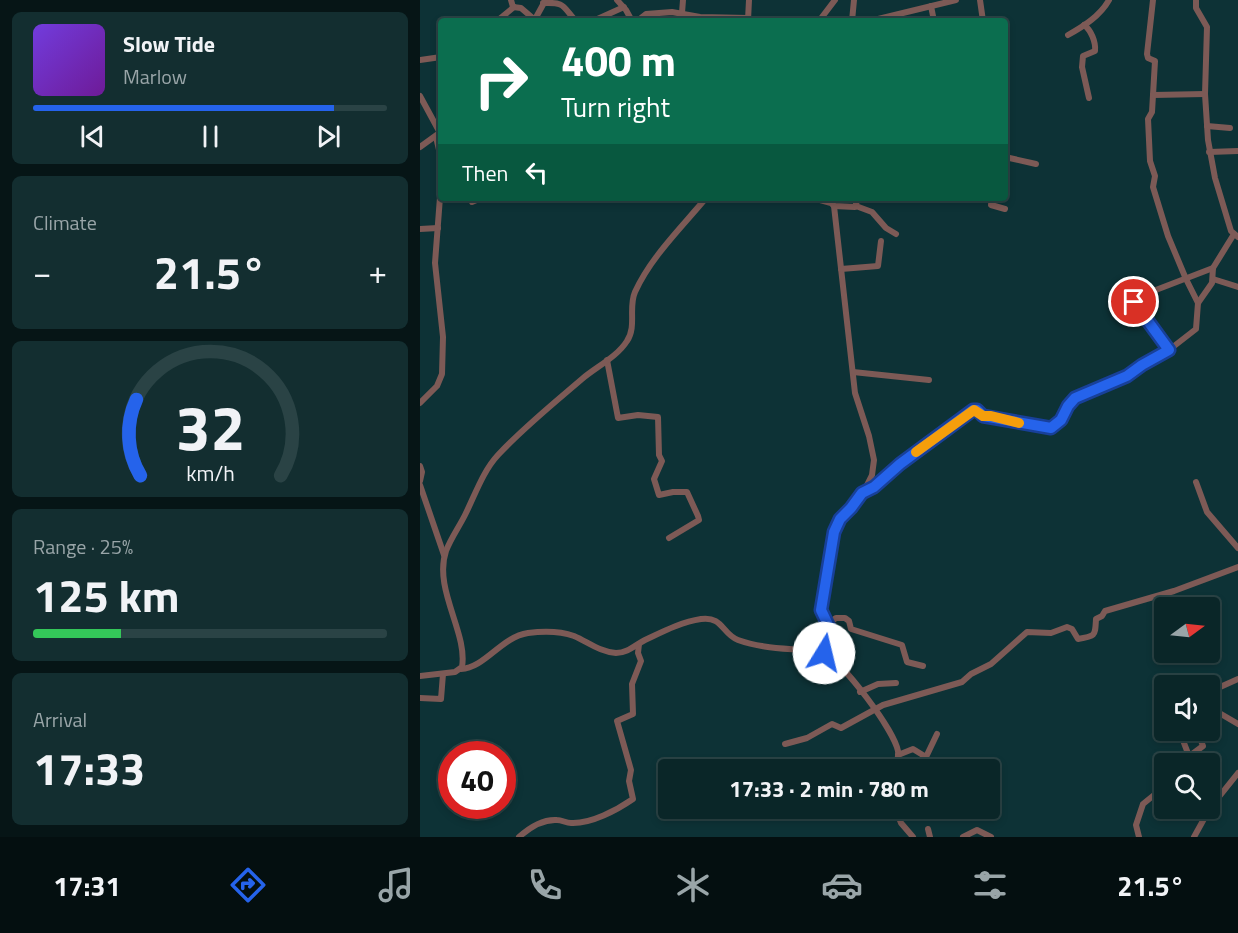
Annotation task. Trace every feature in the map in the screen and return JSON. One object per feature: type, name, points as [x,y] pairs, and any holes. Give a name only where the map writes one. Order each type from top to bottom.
[{"type":"street","points":[[511,0],[514,8]]},
{"type":"street","points":[[617,0],[630,18]]},
{"type":"street","points":[[682,13],[683,0]]},
{"type":"street","points":[[748,18],[749,0]]},
{"type":"street","points":[[821,18],[835,0]]},
{"type":"street","points":[[852,18],[854,0]]},
{"type":"street","points":[[880,18],[926,4],[956,0]]},
{"type":"street","points":[[980,0],[983,18]]},
{"type":"street","points":[[1068,34],[1101,11],[1109,0]]},
{"type":"street","points":[[862,493],[874,487],[900,464],[974,410],[983,416],[1051,428],[1061,420],[1075,398],[1127,376],[1195,331],[1198,320],[1198,303],[1163,222],[1150,161],[1148,119],[1152,112],[1155,61],[1148,58],[1147,54],[1153,0]]},
{"type":"street","points":[[1169,350],[1134,302],[1148,293],[1213,268],[1236,236],[1231,227],[1209,152],[1205,94],[1207,27],[1196,8],[1196,0]]},
{"type":"street","points":[[535,18],[544,2],[560,3],[566,6],[573,18]]},
{"type":"street","points":[[926,4],[933,18]]},
{"type":"street","points":[[501,18],[514,8],[521,8],[532,18]]},
{"type":"street","points":[[600,18],[624,8]]},
{"type":"street","points":[[642,18],[646,15],[682,13],[700,17],[724,18]]},
{"type":"street","points":[[1084,25],[1089,29],[1095,46],[1095,51],[1083,56],[1082,67],[1089,98]]},
{"type":"street","points":[[420,60],[438,57]]},
{"type":"street","points":[[1153,95],[1205,94]]},
{"type":"street","points":[[420,96],[438,132],[420,147]]},
{"type":"street","points":[[1208,126],[1230,128]]},
{"type":"street","points":[[1209,152],[1238,151]]},
{"type":"street","points":[[1008,158],[1036,164]]},
{"type":"street","points":[[420,403],[437,386],[442,374],[443,337],[435,263],[440,201]]},
{"type":"street","points":[[445,557],[452,539],[496,456],[584,377],[623,346],[632,329],[632,300],[639,285],[656,258],[704,201]]},
{"type":"street","points":[[824,201],[834,206],[856,206],[872,212],[886,228],[896,234]]},
{"type":"street","points":[[856,206],[857,201]]},
{"type":"street","points":[[992,201],[991,205],[1005,209]]},
{"type":"street","points":[[824,653],[830,635],[829,623],[821,610],[834,532],[840,519],[862,493],[872,474],[874,460],[861,408],[855,396],[834,206]]},
{"type":"street","points":[[1231,227],[1238,221]]},
{"type":"street","points":[[420,229],[438,228]]},
{"type":"street","points":[[841,269],[878,267],[881,241]]},
{"type":"street","points":[[1198,303],[1213,279],[1213,268]]},
{"type":"street","points":[[1213,279],[1238,287]]},
{"type":"street","points":[[607,360],[618,418],[638,415],[658,417],[659,455],[662,461],[654,479],[659,495],[687,492],[698,516],[699,520],[669,538]]},
{"type":"street","points":[[853,372],[929,380]]},
{"type":"street","points":[[420,466],[422,472],[420,483],[445,557],[445,584],[462,655],[461,669]]},
{"type":"street","points":[[1196,482],[1207,512],[1238,548]]},
{"type":"street","points":[[785,744],[807,738],[833,724],[841,728],[884,705],[964,682],[972,673],[991,664],[1026,632],[1051,633],[1067,627],[1072,629],[1078,639],[1093,636],[1096,632],[1096,619],[1106,611],[1174,591],[1238,567]]},
{"type":"street","points":[[829,623],[837,617],[848,619],[851,629],[902,645],[907,662],[923,666]]},
{"type":"street","points":[[420,676],[443,674],[477,664],[510,639],[528,633],[568,634],[610,652],[623,652],[667,630],[700,619],[712,619],[722,624],[731,636],[738,640],[761,646],[824,653],[834,659],[876,709],[893,737],[897,759]]},
{"type":"street","points":[[519,837],[531,826],[559,820],[573,824],[605,815],[633,799],[629,781],[631,770],[617,721],[633,714],[632,684],[641,661],[638,653],[639,644]]},
{"type":"street","points":[[420,698],[441,699],[443,674]]},
{"type":"street","points":[[1220,687],[1238,679]]},
{"type":"street","points":[[860,692],[878,684],[896,683]]},
{"type":"street","points":[[1220,713],[1238,724]]},
{"type":"street","points":[[898,755],[912,748],[926,757],[937,734]]},
{"type":"street","points":[[1193,753],[1203,746],[1201,741]]},
{"type":"street","points":[[1196,836],[1210,808],[1238,773]]},
{"type":"street","points":[[1139,837],[1136,825],[1143,804],[1154,795]]},
{"type":"street","points":[[899,819],[913,837]]},
{"type":"street","points":[[545,822],[554,825]]},
{"type":"street","points":[[928,829],[930,837]]},
{"type":"street","points":[[963,837],[977,830],[991,837]]},
{"type":"slow traffic","points":[[916,452],[974,410],[983,416],[1019,423]]},
{"type":"route","points":[[824,653],[830,629],[821,610],[834,532],[837,523],[862,493],[866,493],[900,464],[973,410],[977,410],[983,416],[1051,428],[1061,420],[1075,398],[1127,376],[1169,350],[1134,302]]}]
